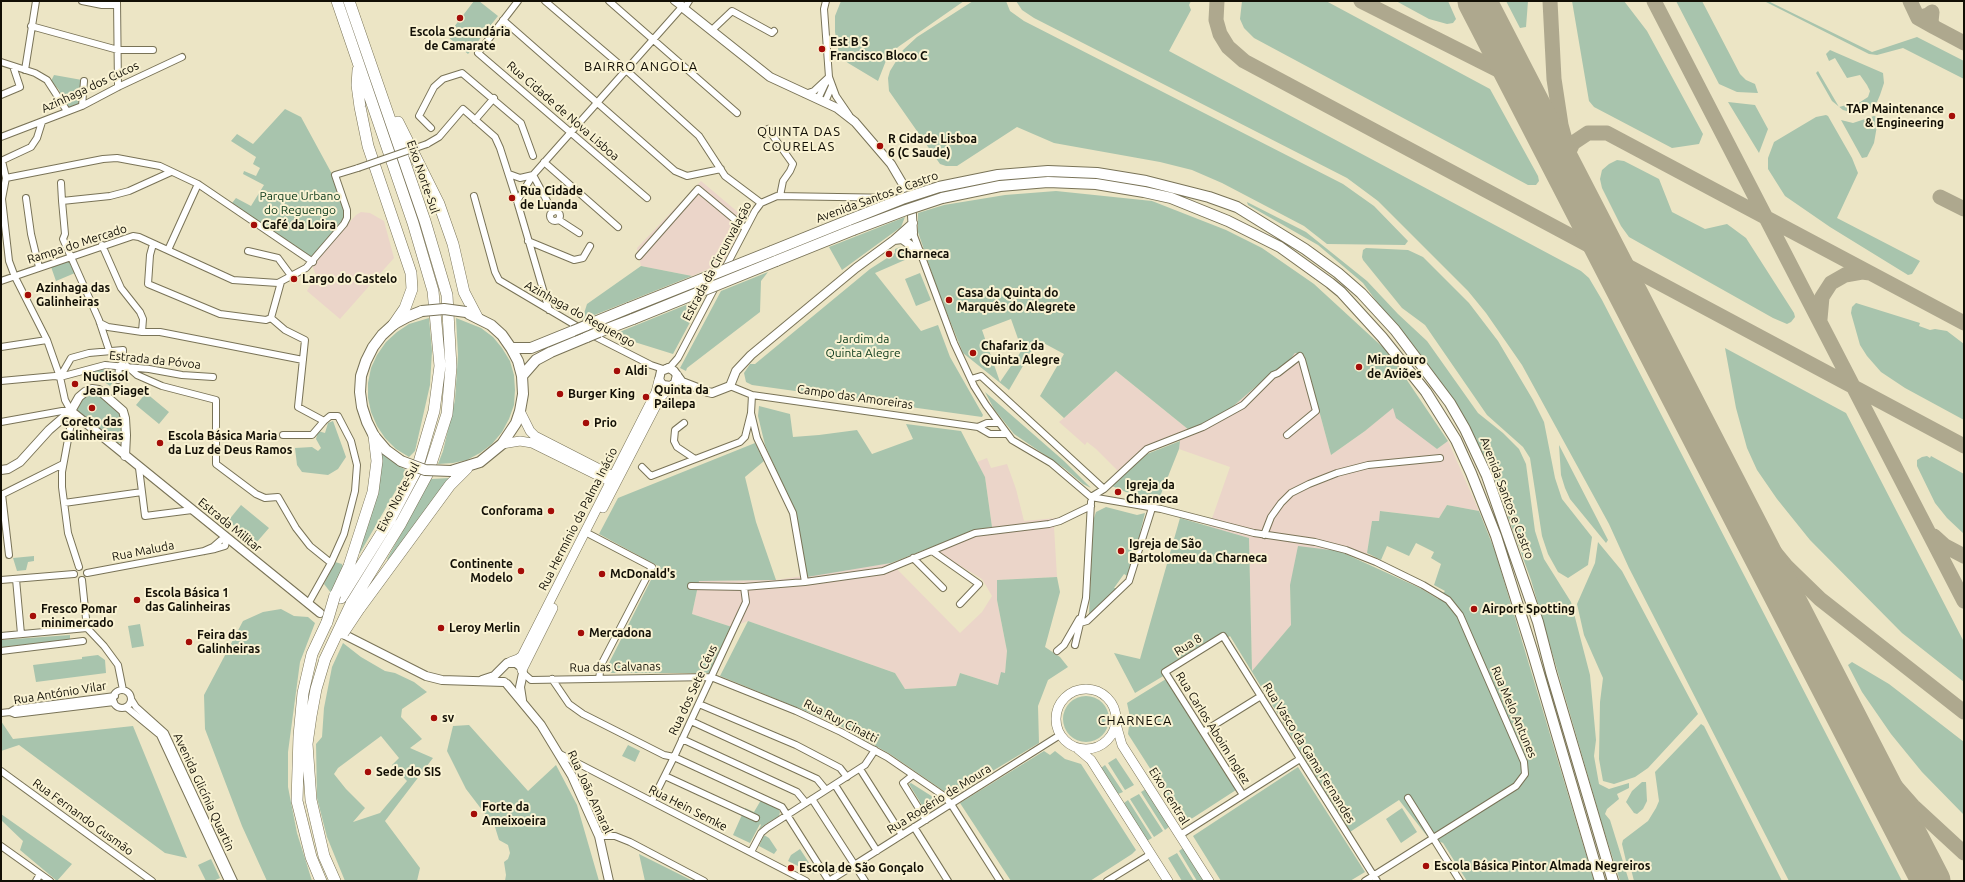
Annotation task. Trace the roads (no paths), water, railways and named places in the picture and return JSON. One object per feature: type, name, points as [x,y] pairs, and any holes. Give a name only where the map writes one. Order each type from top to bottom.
[{"type":"highway","name":"Eixo Norte-Sul","points":[[321,881],[311,857],[297,801],[301,705],[312,654],[323,618],[391,518],[417,469],[434,411],[440,366],[433,291],[413,223],[337,1]]},
{"type":"highway","name":"Eixo Norte-Sul","points":[[349,1],[425,221],[447,295],[451,367],[447,414],[428,473],[355,606]]},
{"type":"highway","points":[[358,64],[357,86],[368,146],[411,273],[412,289],[406,308],[394,324]]},
{"type":"highway","points":[[382,98],[393,110],[402,133],[439,204],[453,244],[464,292],[478,317]]},
{"type":"highway","points":[[338,597],[350,566],[373,492],[377,461],[374,436]]},
{"type":"highway","points":[[335,881],[324,856],[311,800],[314,781],[313,760],[317,715],[327,660],[341,637],[355,606],[450,485],[467,468]]},
{"type":"main road","name":"Avenida Santos e Castro","points":[[511,348],[531,348],[902,199],[940,187],[986,177],[1035,172],[1081,172],[1130,178],[1209,198],[1237,207],[1305,249],[1338,273],[1361,293],[1395,330],[1450,403],[1465,429],[1487,476],[1538,622],[1550,672],[1613,881]]},
{"type":"main road","name":"Avenida Santos e Castro","points":[[522,376],[536,360],[551,352],[599,332],[906,210],[942,198],[992,187],[1042,183],[1102,185],[1171,198],[1228,221],[1280,247],[1330,283],[1382,336],[1440,412],[1456,440],[1496,536],[1532,650],[1600,881]]},
{"type":"main road","points":[[444,309],[466,312],[478,317],[491,325],[502,335],[518,361],[522,376],[523,394],[520,411],[513,429],[502,444],[486,458],[467,468],[451,471],[425,470],[401,461],[386,450],[374,436],[366,422],[362,407],[360,392],[361,376],[373,347],[382,335],[394,324],[407,316],[422,311],[444,309]]},
{"type":"main road","name":"Rua Hermínio da Palma Inácio","points":[[522,674],[656,392],[659,379]]},
{"type":"main road","name":"Rua Hermínio da Palma Inácio","points":[[506,665],[518,660],[522,656],[614,481],[660,398],[672,386]]},
{"type":"main road","points":[[520,411],[528,427],[535,436],[614,481]]},
{"type":"main road","points":[[502,444],[520,441],[532,443],[614,481]]},
{"type":"main road","points":[[1076,748],[1088,749],[1101,745],[1112,733],[1116,721],[1112,704],[1104,695],[1092,690],[1079,690],[1068,695],[1058,709],[1056,722],[1060,735],[1068,743],[1091,760],[1168,881]]},
{"type":"main road","name":"Eixo Central","points":[[1116,721],[1118,734],[1122,745],[1208,881]]},
{"type":"street","points":[[25,70],[36,1]]},
{"type":"street","points":[[82,1],[102,5],[117,3],[118,87]]},
{"type":"street","name":"Rua Cidade de Nova Lisboa","points":[[518,1],[478,53],[572,132],[646,198]]},
{"type":"street","points":[[545,1],[626,70],[699,136],[730,181],[761,203]]},
{"type":"street","points":[[609,1],[737,113]]},
{"type":"street","points":[[674,1],[770,77],[849,115]]},
{"type":"street","points":[[517,201],[533,175],[544,162],[654,39],[681,6],[689,1]]},
{"type":"street","points":[[826,1],[824,9],[829,78],[836,96],[849,115],[890,164],[910,198],[913,233],[954,343],[971,379],[998,423],[1012,440],[1051,463],[1091,497],[1152,508],[1264,535],[1271,517],[1281,503],[1291,493],[1308,484],[1337,473],[1368,465],[1440,458]]},
{"type":"street","points":[[712,30],[732,10],[772,33],[774,31]]},
{"type":"street","points":[[503,20],[681,174],[692,176],[721,169]]},
{"type":"street","points":[[31,26],[118,50],[153,50]]},
{"type":"street","name":"Azinhaga dos Cucos","points":[[2,161],[32,147],[37,138],[42,122],[82,106],[118,87],[182,57]]},
{"type":"street","points":[[1,62],[25,70],[47,80],[67,111]]},
{"type":"street","points":[[1,94],[20,88],[13,66]]},
{"type":"street","points":[[431,128],[419,116],[434,87],[443,79],[462,73],[494,98],[521,123],[533,156]]},
{"type":"street","points":[[805,94],[814,91],[829,78]]},
{"type":"street","points":[[821,101],[829,78]]},
{"type":"street","points":[[82,106],[84,81]]},
{"type":"street","points":[[821,101],[832,86]]},
{"type":"street","points":[[476,120],[494,98]]},
{"type":"street","points":[[6,178],[103,159],[117,158],[160,166],[198,184],[312,262],[347,218],[347,210],[335,175],[427,144],[439,137],[463,109],[490,132],[498,142],[509,174],[549,310]]},
{"type":"street","points":[[1,137],[42,122]]},
{"type":"street","points":[[768,129],[792,164],[790,171],[782,181],[780,196]]},
{"type":"street","points":[[2,161],[6,178],[2,199],[9,261],[15,277],[47,340],[60,377],[65,400],[71,411],[71,423],[63,464],[62,487],[68,533],[79,567],[84,569],[86,573],[85,578],[82,580],[87,628],[104,646],[118,665],[123,690]]},
{"type":"street","points":[[544,162],[618,227]]},
{"type":"street","points":[[62,201],[110,196],[129,191],[171,172]]},
{"type":"street","points":[[509,174],[520,178],[533,175]]},
{"type":"street","points":[[533,175],[553,212],[560,214],[559,220],[579,233]]},
{"type":"street","points":[[61,183],[65,234],[63,239],[100,323],[109,350]]},
{"type":"street","points":[[168,250],[198,184]]},
{"type":"street","points":[[638,256],[698,189],[745,228]]},
{"type":"street","name":"Azinhaga do Reguengo","points":[[474,196],[495,272],[499,280],[566,321],[651,365],[665,369]]},
{"type":"street","name":"Estrada da Circunvalação","points":[[665,369],[671,366],[678,358],[745,228],[761,203],[770,198],[780,196],[910,198]]},
{"type":"street","points":[[26,198],[31,234],[39,267]]},
{"type":"street","points":[[898,240],[913,223]]},
{"type":"street","points":[[687,385],[663,385],[659,379],[665,369],[672,369],[682,382],[687,385],[712,393],[730,386],[736,371],[751,356],[856,268],[898,240],[913,233]]},
{"type":"street","name":"Rampa do Mercado","points":[[1,281],[102,245],[133,236],[168,250],[232,280],[272,284],[281,282],[304,270],[312,262]]},
{"type":"street","points":[[898,240],[920,252]]},
{"type":"street","points":[[528,241],[574,260],[582,258],[590,246]]},
{"type":"street","points":[[153,244],[150,255],[148,284],[220,314],[266,320],[271,318]]},
{"type":"street","points":[[102,245],[121,288],[140,312],[142,319],[142,332]]},
{"type":"street","points":[[248,252],[278,258],[292,277]]},
{"type":"street","points":[[271,318],[281,282]]},
{"type":"street","points":[[271,318],[285,330],[305,340],[298,407],[324,420]]},
{"type":"street","points":[[100,323],[108,327],[142,332],[160,332],[303,360]]},
{"type":"street","points":[[1,347],[47,340]]},
{"type":"street","points":[[60,377],[71,358],[109,350],[123,350],[123,366],[118,380]]},
{"type":"street","points":[[1091,497],[1104,489],[1147,449],[1203,427],[1243,405],[1273,374],[1284,369],[1300,356],[1316,412],[1287,435]]},
{"type":"street","name":"Estrada da Circunvalação","points":[[676,374],[678,358]]},
{"type":"street","name":"Estrada da Póvoa","points":[[1,381],[55,376],[60,377],[105,365],[123,366],[182,375],[213,377]]},
{"type":"street","name":"Azinhaga do Reguengo","points":[[651,365],[657,371],[659,379]]},
{"type":"street","points":[[123,366],[137,375],[162,386],[216,400],[216,464],[256,494],[265,498],[278,497],[296,528],[310,546],[331,563]]},
{"type":"street","points":[[672,386],[676,381],[676,374]]},
{"type":"street","points":[[971,379],[981,376],[1104,489]]},
{"type":"street","name":"Campo das Amoreiras","points":[[730,386],[752,394],[978,427],[990,434],[1007,434]]},
{"type":"street","points":[[1,470],[8,469],[20,462],[49,430],[71,411],[79,397],[92,389],[99,390],[118,405],[123,411],[125,418],[125,456]]},
{"type":"street","points":[[642,467],[651,476],[740,442],[745,437],[751,413],[752,394]]},
{"type":"street","points":[[1,422],[62,411],[71,411]]},
{"type":"street","name":"Estrada Militar","points":[[71,411],[139,468],[228,538],[323,618]]},
{"type":"street","points":[[751,413],[757,438],[793,513],[805,582]]},
{"type":"street","points":[[282,435],[312,435],[324,420],[330,416],[338,416],[351,441],[357,465],[355,491],[344,534],[331,563],[308,604]]},
{"type":"street","points":[[684,423],[675,430],[674,441],[677,447],[696,459]]},
{"type":"street","name":"Campo das Amoreiras","points":[[978,427],[987,423],[998,423]]},
{"type":"street","points":[[9,555],[1,494],[63,464]]},
{"type":"street","points":[[139,468],[145,516],[192,510]]},
{"type":"street","points":[[64,502],[142,492]]},
{"type":"street","points":[[1075,645],[1084,613],[1086,598],[1091,497]]},
{"type":"street","points":[[691,586],[744,587],[805,582],[883,571],[976,533],[1049,524],[1060,521],[1090,506]]},
{"type":"street","points":[[1080,623],[1087,621],[1129,581],[1152,508]]},
{"type":"street","points":[[589,534],[652,567],[602,665],[599,679]]},
{"type":"street","name":"Rua Melo Antunes","points":[[1264,535],[1329,544],[1363,556],[1423,585],[1448,600],[1460,615],[1525,768],[1525,774],[1516,786],[1433,838],[1375,878],[1365,881]]},
{"type":"street","name":"Rua Maluda","points":[[86,573],[204,551],[213,547],[221,540],[228,538]]},
{"type":"street","points":[[932,551],[980,584],[960,604]]},
{"type":"street","points":[[912,558],[943,588]]},
{"type":"street","points":[[79,567],[74,570],[74,574],[76,579],[82,580]]},
{"type":"street","points":[[1,580],[74,574]]},
{"type":"street","points":[[16,579],[21,634]]},
{"type":"street","name":"Rua dos Sete Céus","points":[[652,801],[746,602],[744,587]]},
{"type":"street","points":[[1057,651],[1064,645],[1084,613]]},
{"type":"street","points":[[1,636],[87,628]]},
{"type":"street","points":[[345,635],[426,676],[442,680],[513,684],[522,674]]},
{"type":"street","name":"Rua 8","points":[[1165,672],[1223,636]]},
{"type":"street","name":"Rua Vasco da Gama Fernandes","points":[[1223,636],[1375,878]]},
{"type":"street","points":[[1,651],[83,641]]},
{"type":"street","points":[[506,665],[501,677],[506,683]]},
{"type":"street","points":[[481,681],[494,676],[506,665],[519,665],[522,674],[520,687],[522,700]]},
{"type":"street","name":"Rua Carlos Aboim Inglez","points":[[1165,672],[1243,795]]},
{"type":"street","name":"Rua das Calvanas","points":[[522,674],[531,680],[711,676]]},
{"type":"street","name":"Rua Ruy Cinatti","points":[[711,676],[796,710],[875,750],[944,796],[951,804],[1000,881]]},
{"type":"street","points":[[552,679],[575,710],[664,755],[674,757],[778,805],[787,815],[829,881]]},
{"type":"street","name":"Rua João Amaral","points":[[506,683],[515,695],[522,700],[560,754],[599,836],[609,881]]},
{"type":"street","points":[[123,690],[128,692],[131,699],[126,707],[120,707],[114,699],[118,692],[123,690]]},
{"type":"street","points":[[1204,732],[1261,696]]},
{"type":"street","name":"Rua António Vilar","points":[[1,713],[10,712],[15,709],[114,699]]},
{"type":"street","name":"Avenida Glicínia Quartin","points":[[131,699],[136,707],[165,733],[234,881]]},
{"type":"street","points":[[699,704],[796,745],[840,768],[847,777]]},
{"type":"street","name":"Avenida Glicínia Quartin","points":[[126,707],[160,735],[228,881]]},
{"type":"street","points":[[691,721],[817,780],[826,790]]},
{"type":"street","name":"Rua Rogério de Moura","points":[[829,881],[1060,735]]},
{"type":"street","points":[[682,739],[797,792],[809,801],[865,881]]},
{"type":"street","points":[[751,852],[763,831],[867,764],[875,750]]},
{"type":"street","name":"Rua Hein Semke","points":[[560,754],[806,881]]},
{"type":"street","points":[[1180,835],[1300,759]]},
{"type":"street","points":[[860,769],[902,835]]},
{"type":"street","name":"Rua Fernando Gusmão","points":[[1,771],[149,880]]},
{"type":"street","points":[[913,775],[903,783],[926,820]]},
{"type":"street","points":[[665,776],[756,818]]},
{"type":"street","points":[[835,785],[877,850]]},
{"type":"street","points":[[1408,798],[1460,881]]},
{"type":"street","points":[[914,827],[948,881]]},
{"type":"street","points":[[599,836],[615,836],[630,842],[704,881]]},
{"type":"street","points":[[1,846],[50,881]]},
{"type":"street","points":[[1107,881],[1150,854]]},
{"type":"street","points":[[36,881],[40,874]]},
{"type":"place","name":"Escola Secundária de Camarate","points":[[460,18]]},
{"type":"place","name":"Est B S Francisco Bloco C","points":[[822,49]]},
{"type":"place","name":"TAP Maintenance & Engineering","points":[[1952,116]]},
{"type":"place","name":"R Cidade Lisboa 6 (C Saude)","points":[[880,146]]},
{"type":"place","name":"Rua Cidade de Luanda","points":[[512,198]]},
{"type":"place","name":"Café da Loira","points":[[254,225]]},
{"type":"place","name":"Charneca","points":[[889,254]]},
{"type":"place","name":"Largo do Castelo","points":[[294,279]]},
{"type":"place","name":"Azinhaga das Galinheiras","points":[[28,295]]},
{"type":"place","name":"Casa da Quinta do Marquês do Alegrete","points":[[949,300]]},
{"type":"place","name":"Chafariz da Quinta Alegre","points":[[973,353]]},
{"type":"place","name":"Miradouro de Aviões","points":[[1359,367]]},
{"type":"place","name":"Aldi","points":[[617,371]]},
{"type":"place","name":"Nuclisol Jean Piaget","points":[[75,384]]},
{"type":"place","name":"Burger King","points":[[560,394]]},
{"type":"place","name":"Quinta da Pailepa","points":[[646,397]]},
{"type":"place","name":"Coreto das Galinheiras","points":[[92,408]]},
{"type":"place","name":"Prio","points":[[586,423]]},
{"type":"place","name":"Escola Básica Maria da Luz de Deus Ramos","points":[[160,443]]},
{"type":"place","name":"Igreja da Charneca","points":[[1118,492]]},
{"type":"place","name":"Conforama","points":[[551,511]]},
{"type":"place","name":"Igreja de São Bartolomeu da Charneca","points":[[1121,551]]},
{"type":"place","name":"Continente Modelo","points":[[521,571]]},
{"type":"place","name":"McDonald's","points":[[602,574]]},
{"type":"place","name":"Escola Básica 1 das Galinheiras","points":[[137,600]]},
{"type":"place","name":"Airport Spotting","points":[[1474,609]]},
{"type":"place","name":"Fresco Pomar minimercado","points":[[33,616]]},
{"type":"place","name":"Leroy Merlin","points":[[441,628]]},
{"type":"place","name":"Mercadona","points":[[581,633]]},
{"type":"place","name":"Feira das Galinheiras","points":[[189,642]]},
{"type":"place","name":"sv","points":[[434,718]]},
{"type":"place","name":"Sede do SIS","points":[[368,772]]},
{"type":"place","name":"Forte da Ameixoeira","points":[[474,814]]},
{"type":"place","name":"Escola Básica Pintor Almada Negreiros","points":[[1426,866]]},
{"type":"place","name":"Escola de São Gonçalo","points":[[791,868]]},
{"type":"district","name":"BAIRRO ANGOLA","points":[[641,67]]},
{"type":"district","name":"QUINTA DAS COURELAS","points":[[799,140]]},
{"type":"district","name":"CHARNECA","points":[[1135,721]]},
{"type":"park label","name":"Parque Urbano do Reguengo","points":[[300,203]]},
{"type":"park label","name":"Jardim da Quinta Alegre","points":[[863,346]]}]
